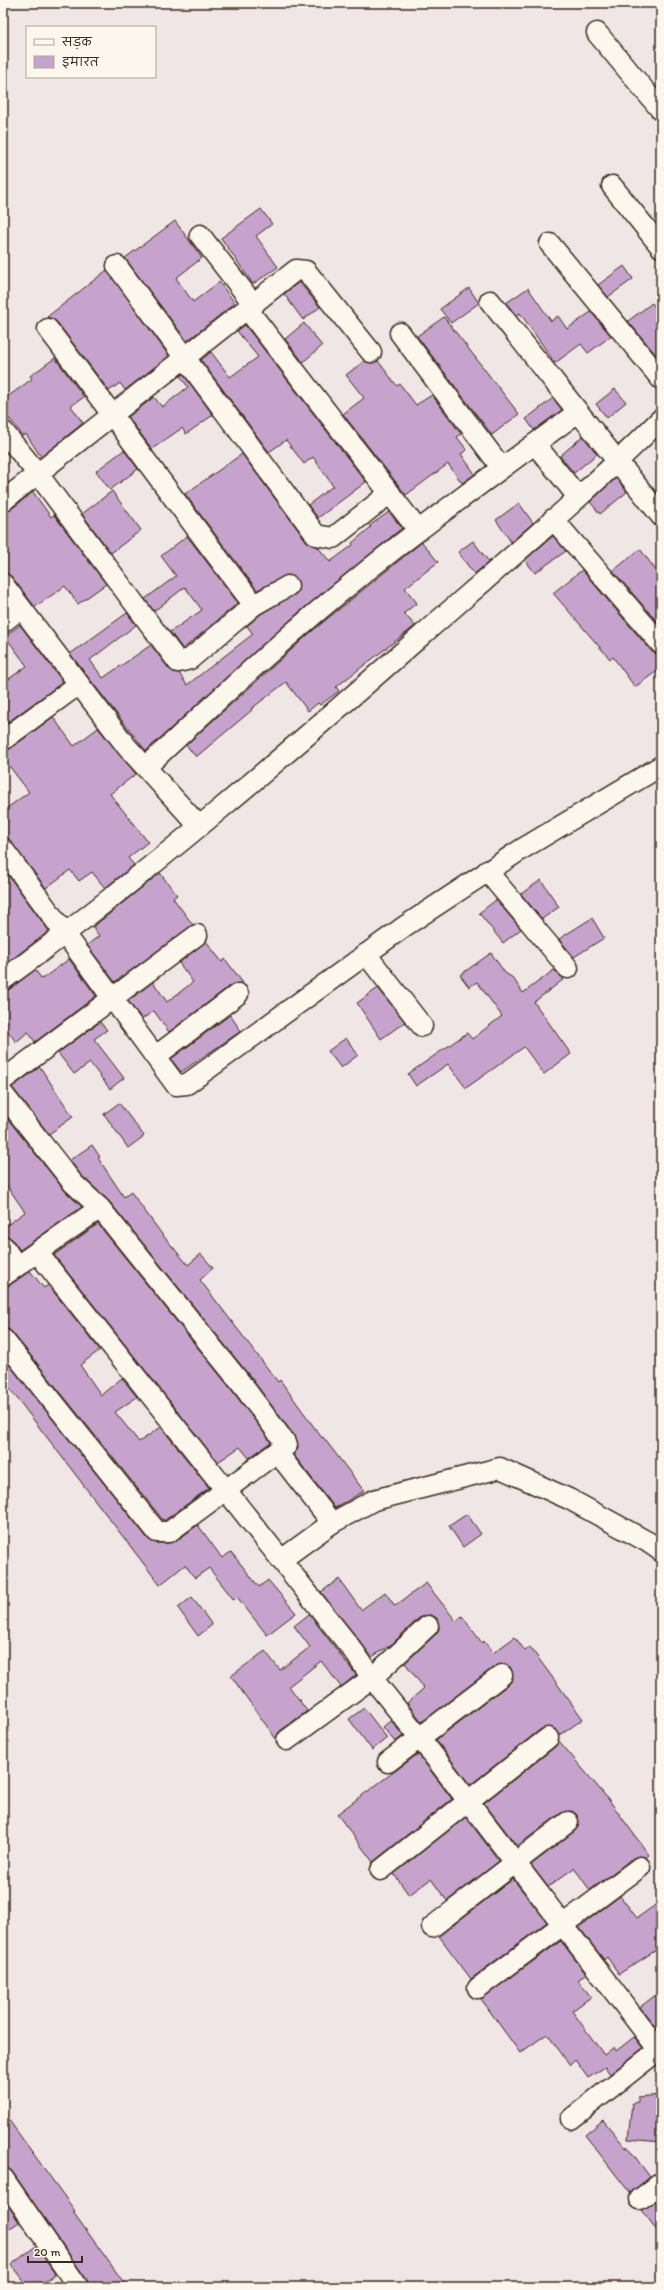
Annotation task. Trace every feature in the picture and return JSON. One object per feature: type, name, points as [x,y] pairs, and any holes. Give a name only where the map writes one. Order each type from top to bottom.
[{"type":"street","points":[[597,33],[661,110]]},
{"type":"street","points":[[612,186],[661,246]]},
{"type":"street","points":[[200,235],[251,307],[418,530]]},
{"type":"street","points":[[550,244],[661,379]]},
{"type":"street","points":[[117,266],[316,535],[333,538],[390,493]]},
{"type":"street","points":[[3,502],[296,270],[306,270],[371,352]]},
{"type":"street","points":[[490,301],[661,516]]},
{"type":"street","points":[[48,329],[114,415],[169,493],[254,606]]},
{"type":"street","points":[[400,333],[501,467]]},
{"type":"street","points":[[146,767],[286,638],[357,578],[501,467],[578,412]]},
{"type":"street","points":[[3,980],[66,934],[200,826],[363,687],[618,463],[661,419]]},
{"type":"street","points":[[3,431],[38,474],[178,662],[190,659],[254,606],[288,586]]},
{"type":"street","points":[[535,444],[578,497]]},
{"type":"street","points":[[553,519],[661,644]]},
{"type":"street","points":[[3,584],[127,746],[200,826]]},
{"type":"street","points":[[3,622],[21,608]]},
{"type":"street","points":[[3,740],[79,684]]},
{"type":"street","points":[[3,850],[112,996],[176,1085],[187,1084],[366,954],[487,871],[661,766]]},
{"type":"street","points":[[487,871],[568,968]]},
{"type":"street","points":[[3,1080],[112,996],[197,935]]},
{"type":"street","points":[[366,954],[422,1026]]},
{"type":"street","points":[[156,1056],[238,994]]},
{"type":"street","points":[[3,1094],[73,1183],[100,1208],[240,1382],[287,1445],[169,1532],[157,1532],[3,1339]]},
{"type":"street","points":[[3,1246],[10,1271],[100,1208]]},
{"type":"street","points":[[38,1252],[220,1482],[225,1492],[355,1653],[372,1678],[420,1738],[660,2050],[571,2119]]},
{"type":"street","points":[[277,1452],[332,1523]]},
{"type":"street","points":[[281,1560],[332,1523],[374,1500],[500,1468],[569,1499],[648,1542],[661,1551]]},
{"type":"street","points":[[287,1740],[372,1678],[428,1626]]},
{"type":"street","points":[[388,1762],[502,1675]]},
{"type":"street","points":[[380,1870],[469,1802],[548,1738]]},
{"type":"street","points":[[432,1927],[516,1864],[568,1822]]},
{"type":"street","points":[[478,1988],[564,1926],[640,1867]]},
{"type":"street","points":[[3,2178],[78,2287]]},
{"type":"street","points":[[640,2199],[661,2184]]},
{"type":"building","points":[[261,209],[272,224],[256,236],[278,267],[253,284],[221,238]]},
{"type":"building","points":[[175,221],[202,258],[176,278],[193,302],[219,282],[235,303],[187,341],[125,258]]},
{"type":"building","points":[[624,266],[633,279],[608,297],[598,285]]},
{"type":"building","points":[[107,270],[169,356],[125,390],[120,383],[109,391],[57,322],[47,317]]},
{"type":"building","points":[[299,282],[320,307],[303,320],[284,294]]},
{"type":"building","points":[[469,288],[479,303],[451,323],[440,309]]},
{"type":"building","points":[[528,288],[551,321],[558,316],[567,329],[591,312],[611,336],[588,353],[581,344],[555,363],[520,313],[516,315],[506,303]]},
{"type":"building","points":[[652,303],[661,315],[661,361],[628,321]]},
{"type":"building","points":[[444,317],[519,414],[492,435],[417,336]]},
{"type":"building","points":[[304,323],[322,346],[303,362],[285,339]]},
{"type":"building","points":[[245,325],[366,482],[318,518],[308,505],[333,486],[313,457],[304,464],[286,440],[269,452],[201,360],[211,352],[230,377],[258,357],[237,331]]},
{"type":"building","points":[[55,358],[84,397],[71,406],[83,423],[41,457],[26,434],[23,436],[10,419],[3,420],[3,400],[32,379],[30,376]]},
{"type":"building","points":[[364,361],[372,363],[378,361],[397,386],[400,384],[416,405],[432,395],[461,434],[457,437],[467,450],[461,454],[475,474],[462,483],[448,464],[406,495],[343,414],[364,398],[346,375]]},
{"type":"building","points":[[183,374],[213,415],[186,434],[182,428],[152,449],[128,417],[154,397],[162,407],[188,387],[180,376]]},
{"type":"building","points":[[615,389],[626,402],[607,418],[596,404]]},
{"type":"building","points":[[553,398],[562,410],[534,430],[526,419]]},
{"type":"building","points":[[583,436],[597,454],[574,473],[560,456]]},
{"type":"building","points":[[124,450],[138,469],[110,490],[96,471]]},
{"type":"building","points":[[242,454],[307,542],[318,547],[330,562],[353,545],[352,543],[371,527],[369,526],[389,512],[402,528],[296,615],[146,751],[70,654],[127,613],[136,625],[90,660],[103,678],[151,645],[169,669],[179,673],[187,685],[253,634],[247,626],[261,614],[298,592],[298,581],[289,575],[257,590],[185,494]]},
{"type":"building","points":[[616,478],[627,492],[600,514],[590,502]]},
{"type":"building","points":[[112,491],[141,530],[111,553],[82,514]]},
{"type":"building","points":[[33,492],[51,517],[54,515],[106,584],[78,604],[65,586],[35,607],[12,577],[3,573],[3,512],[10,510]]},
{"type":"building","points":[[519,503],[533,523],[511,542],[496,520]]},
{"type":"building","points":[[187,536],[238,603],[183,649],[170,632],[202,610],[185,587],[154,611],[145,599],[176,576],[161,556]]},
{"type":"building","points":[[553,536],[566,551],[535,573],[525,560]]},
{"type":"building","points":[[473,541],[489,562],[474,574],[458,552]]},
{"type":"building","points":[[422,542],[438,562],[405,588],[417,603],[404,613],[415,626],[336,687],[339,691],[320,705],[318,703],[308,711],[286,682],[251,709],[252,710],[196,757],[186,745],[311,632]]},
{"type":"building","points":[[640,549],[661,577],[661,626],[613,571]]},
{"type":"building","points":[[582,570],[652,652],[661,655],[661,668],[635,687],[613,657],[610,659],[553,593]]},
{"type":"building","points":[[20,625],[63,682],[8,722],[3,715],[3,683],[27,666],[5,636]]},
{"type":"building","points":[[53,717],[74,746],[98,728],[136,774],[110,794],[148,842],[128,858],[134,865],[105,888],[92,872],[79,881],[70,870],[46,888],[3,831],[3,811],[29,792],[3,758],[3,751],[10,749]]},
{"type":"building","points":[[5,871],[49,931],[3,966],[3,873]]},
{"type":"building","points":[[160,873],[177,895],[173,898],[193,925],[115,982],[87,945],[99,936],[93,927]]},
{"type":"building","points":[[541,880],[559,907],[542,919],[521,894]]},
{"type":"building","points":[[496,900],[521,929],[503,943],[479,913]]},
{"type":"building","points":[[592,918],[604,938],[574,957],[559,939]]},
{"type":"building","points":[[206,941],[222,962],[225,959],[243,983],[231,985],[169,1032],[154,1011],[142,1019],[128,1001],[153,982],[167,1002],[193,982],[179,963]]},
{"type":"building","points":[[491,953],[505,973],[513,978],[523,993],[554,970],[564,979],[534,1002],[571,1054],[544,1074],[524,1047],[466,1088],[448,1064],[416,1086],[408,1074],[467,1033],[472,1039],[502,1016],[477,982],[469,987],[460,975]]},
{"type":"building","points":[[69,959],[96,996],[35,1042],[28,1032],[16,1042],[3,1025],[3,991],[10,989],[35,970],[42,979]]},
{"type":"building","points":[[378,988],[405,1022],[381,1039],[357,1003]]},
{"type":"building","points":[[230,1015],[241,1031],[181,1072],[171,1059]]},
{"type":"building","points":[[100,1022],[107,1030],[94,1039],[124,1078],[110,1089],[90,1063],[74,1074],[58,1053]]},
{"type":"building","points":[[346,1038],[358,1055],[341,1068],[328,1051]]},
{"type":"building","points":[[40,1067],[73,1117],[49,1134],[12,1087]]},
{"type":"building","points":[[119,1103],[144,1136],[128,1148],[104,1114]]},
{"type":"building","points":[[3,1113],[64,1190],[82,1207],[20,1250],[12,1239],[3,1235],[3,1228],[25,1212],[3,1180]]},
{"type":"building","points":[[92,1145],[100,1157],[98,1158],[124,1197],[131,1192],[161,1233],[188,1265],[201,1254],[213,1268],[200,1280],[278,1382],[280,1380],[322,1438],[323,1437],[364,1491],[335,1508],[293,1454],[298,1449],[296,1438],[249,1375],[109,1201],[81,1175],[70,1160]]},
{"type":"building","points":[[98,1224],[231,1389],[271,1442],[249,1458],[240,1447],[218,1462],[54,1255]]},
{"type":"building","points":[[30,1271],[44,1288],[48,1285],[100,1350],[80,1365],[101,1395],[122,1378],[137,1397],[115,1412],[139,1442],[161,1427],[209,1488],[165,1520],[163,1520],[12,1332],[3,1328],[3,1287],[10,1285]]},
{"type":"building","points":[[3,1357],[148,1539],[157,1543],[169,1543],[176,1541],[198,1525],[222,1558],[231,1552],[259,1587],[268,1580],[296,1613],[267,1635],[237,1597],[234,1600],[209,1568],[195,1578],[185,1565],[160,1585],[3,1380]]},
{"type":"building","points":[[467,1514],[481,1534],[463,1547],[449,1526]]},
{"type":"building","points":[[339,1579],[361,1610],[385,1592],[395,1606],[426,1583],[456,1621],[462,1616],[482,1643],[484,1641],[493,1653],[515,1637],[525,1651],[530,1647],[583,1719],[559,1736],[553,1728],[541,1729],[470,1785],[436,1740],[509,1684],[513,1679],[511,1668],[506,1664],[495,1666],[422,1722],[407,1703],[424,1688],[405,1663],[436,1634],[439,1629],[437,1618],[431,1615],[420,1617],[392,1644],[372,1657],[321,1592]]},
{"type":"building","points":[[192,1597],[212,1625],[198,1636],[178,1608]]},
{"type":"building","points":[[309,1614],[356,1675],[341,1687],[321,1661],[289,1686],[307,1711],[280,1731],[276,1739],[231,1676],[265,1651],[280,1670],[310,1647],[294,1626]]},
{"type":"building","points":[[364,1708],[387,1738],[372,1750],[349,1719]]},
{"type":"building","points":[[391,1720],[403,1736],[395,1742],[383,1727]]},
{"type":"building","points":[[559,1741],[609,1800],[649,1855],[646,1858],[639,1856],[633,1858],[590,1890],[574,1868],[548,1887],[531,1865],[575,1831],[579,1821],[577,1815],[572,1811],[561,1813],[517,1846],[484,1803],[555,1747]]},
{"type":"building","points":[[418,1754],[452,1799],[373,1862],[337,1814]]},
{"type":"building","points":[[466,1817],[499,1861],[447,1901],[431,1879],[409,1895],[394,1874]]},
{"type":"building","points":[[513,1879],[547,1922],[471,1979],[439,1936]]},
{"type":"building","points":[[620,1896],[637,1918],[661,1901],[661,1947],[619,1974],[607,1957],[604,1960],[579,1927]]},
{"type":"building","points":[[561,1941],[586,1974],[578,1980],[591,1997],[572,2011],[604,2055],[614,2047],[616,2051],[634,2037],[643,2048],[610,2074],[605,2067],[588,2078],[575,2060],[570,2065],[547,2034],[520,2053],[481,1999]]},
{"type":"building","points":[[661,1991],[661,2034],[640,2007]]},
{"type":"building","points":[[661,2095],[661,2142],[628,2139],[632,2103],[638,2102],[638,2097]]},
{"type":"building","points":[[3,2112],[75,2211],[73,2212],[127,2287],[89,2287],[87,2280],[12,2171],[3,2167]]},
{"type":"building","points":[[603,2120],[627,2149],[627,2146],[650,2177],[630,2193],[585,2135]]},
{"type":"building","points":[[3,2198],[19,2222],[3,2233]]},
{"type":"building","points":[[660,2198],[661,2200],[661,2236],[642,2210]]},
{"type":"building","points":[[36,2246],[55,2274],[38,2287],[28,2287],[11,2265]]}]
